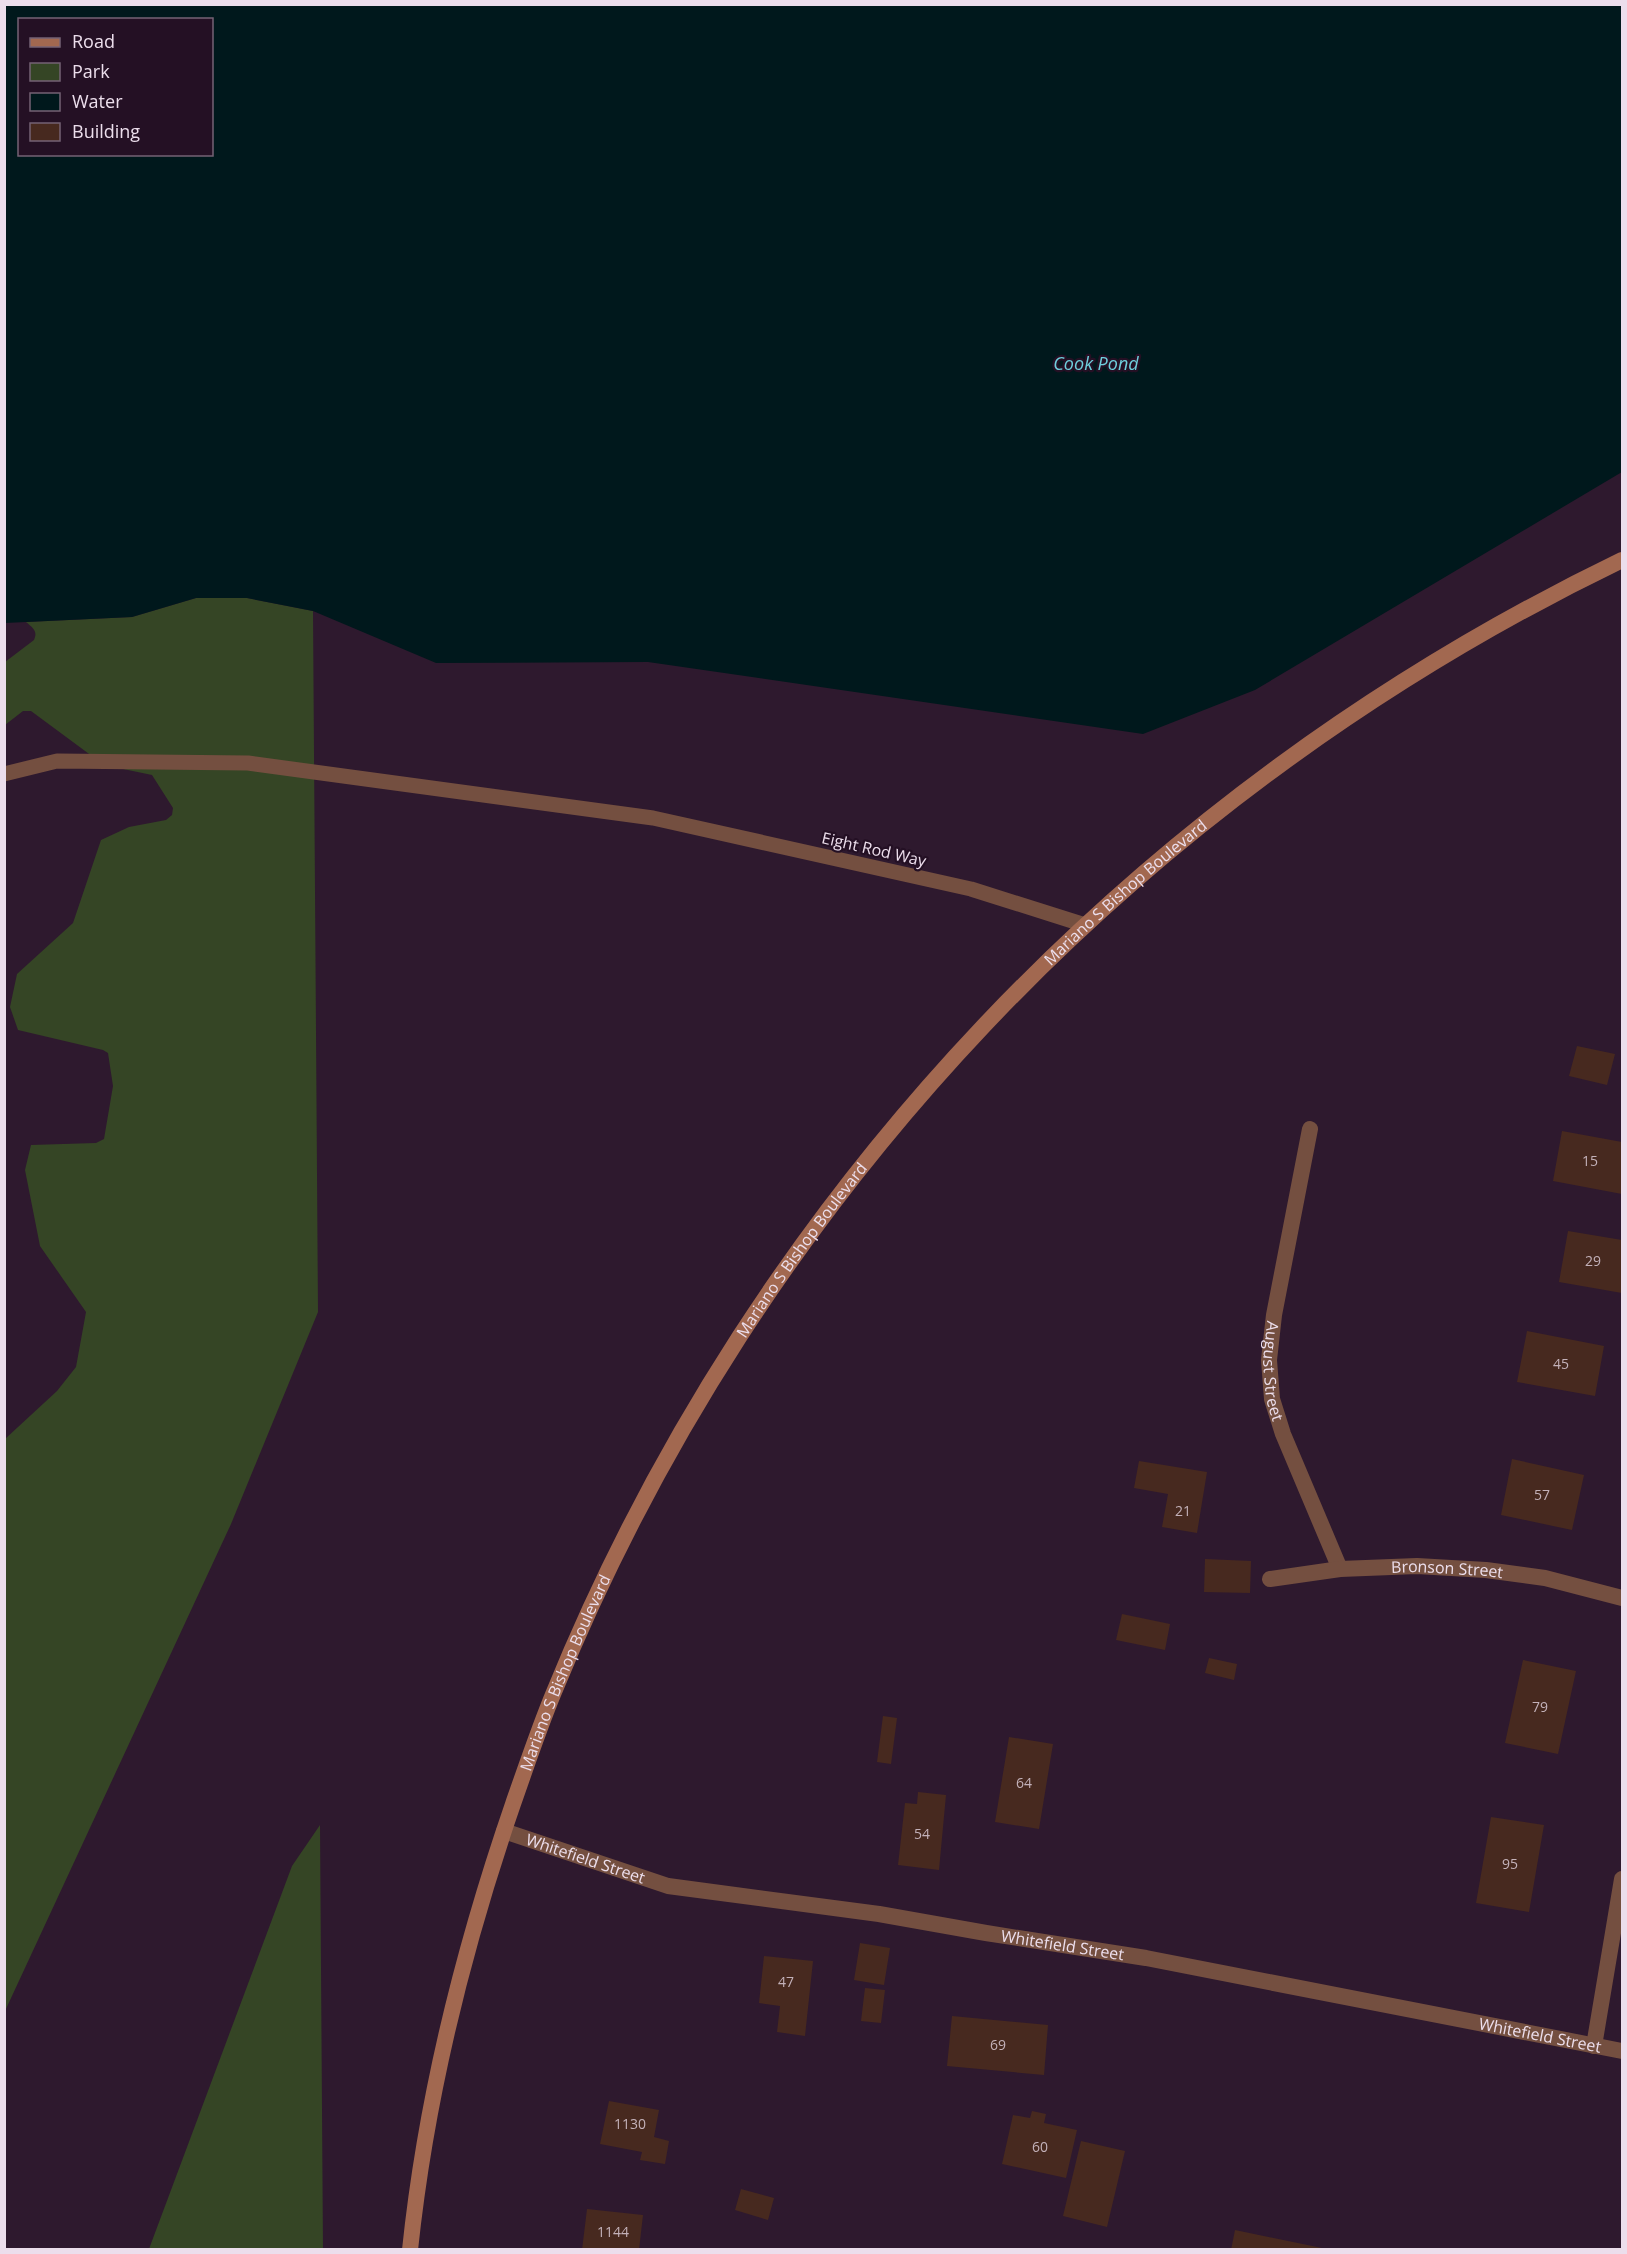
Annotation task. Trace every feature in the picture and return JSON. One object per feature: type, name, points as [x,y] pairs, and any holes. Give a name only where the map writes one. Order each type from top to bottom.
[{"type":"main road","name":"Mariano S Bishop Boulevard","points":[[410,2250],[424,2143],[443,2048],[467,1949],[504,1831],[552,1695],[580,1631],[642,1504],[718,1370],[770,1290],[867,1158],[972,1036],[1085,925],[1196,829],[1329,729],[1405,679],[1479,634],[1621,564]]},
{"type":"street","name":"August Street","points":[[1310,1129],[1274,1315],[1269,1360],[1272,1399],[1283,1434],[1340,1569]]},
{"type":"street","name":"Bronson Street","points":[[1270,1579],[1340,1569],[1417,1566],[1486,1570],[1545,1578],[1623,1598]]},
{"type":"street","name":"Whitefield Street","points":[[504,1831],[668,1886],[879,1914],[1146,1958],[1623,2051]]},
{"type":"street","points":[[1594,2046],[1623,1879]]},
{"type":"lane","name":"Eight Rod Way","points":[[4,774],[57,761],[248,763],[653,818],[970,889],[1085,925]]},
{"type":"green space","points":[[196,598],[247,598],[313,611],[318,1312],[231,1524],[5,2011],[5,1439],[57,1391],[76,1367],[86,1312],[40,1246],[25,1170],[31,1145],[96,1143],[104,1139],[113,1086],[108,1053],[18,1030],[10,1007],[17,974],[73,923],[101,840],[129,827],[166,820],[172,815],[173,808],[152,775],[104,765],[31,711],[23,711],[5,725],[5,662],[34,640],[35,632],[26,622],[132,617]]},
{"type":"green space","points":[[320,1825],[323,2249],[149,2249],[292,1866]]},
{"type":"water","name":"Cook Pond","points":[[4,5],[1622,5],[1622,472],[1255,690],[1143,734],[648,662],[436,663],[313,611],[247,598],[196,598],[132,617],[5,623]]},
{"type":"building","points":[[1577,1046],[1615,1054],[1607,1085],[1569,1076]]},
{"type":"building","points":[[1562,1131],[1622,1142],[1622,1194],[1553,1181]]},
{"type":"building","points":[[1568,1231],[1622,1240],[1622,1293],[1559,1282]]},
{"type":"building","points":[[1527,1331],[1604,1346],[1595,1396],[1517,1382]]},
{"type":"building","points":[[1512,1459],[1584,1475],[1572,1530],[1501,1515]]},
{"type":"building","points":[[1139,1461],[1207,1472],[1197,1533],[1162,1527],[1168,1494],[1134,1488]]},
{"type":"building","points":[[1205,1559],[1251,1561],[1250,1593],[1204,1592]]},
{"type":"building","points":[[1122,1614],[1170,1624],[1165,1650],[1116,1640]]},
{"type":"building","points":[[1209,1658],[1237,1664],[1234,1680],[1205,1673]]},
{"type":"building","points":[[1523,1660],[1576,1671],[1558,1754],[1505,1743]]},
{"type":"building","points":[[883,1716],[897,1718],[891,1764],[877,1762]]},
{"type":"building","points":[[1009,1737],[1053,1744],[1039,1829],[995,1822]]},
{"type":"building","points":[[918,1792],[946,1795],[939,1870],[898,1865],[905,1803],[917,1804]]},
{"type":"building","points":[[1491,1817],[1544,1825],[1529,1912],[1476,1903]]},
{"type":"building","points":[[860,1943],[890,1948],[884,1985],[854,1980]]},
{"type":"building","points":[[764,1956],[813,1961],[805,2036],[777,2032],[780,2006],[759,2003]]},
{"type":"building","points":[[865,1988],[885,1990],[881,2023],[861,2021]]},
{"type":"building","points":[[952,2016],[1048,2025],[1044,2075],[947,2066]]},
{"type":"building","points":[[609,2101],[659,2110],[654,2137],[669,2141],[665,2164],[640,2160],[642,2152],[600,2144]]},
{"type":"building","points":[[1032,2111],[1046,2114],[1044,2123],[1077,2130],[1066,2178],[1002,2164],[1013,2115],[1030,2118]]},
{"type":"building","points":[[1081,2141],[1125,2151],[1107,2227],[1063,2216]]},
{"type":"building","points":[[741,2189],[774,2198],[768,2220],[735,2210]]},
{"type":"building","points":[[587,2209],[643,2215],[639,2250],[582,2250]]},
{"type":"building","points":[[1235,2230],[1322,2248],[1322,2250],[1231,2250]]}]
